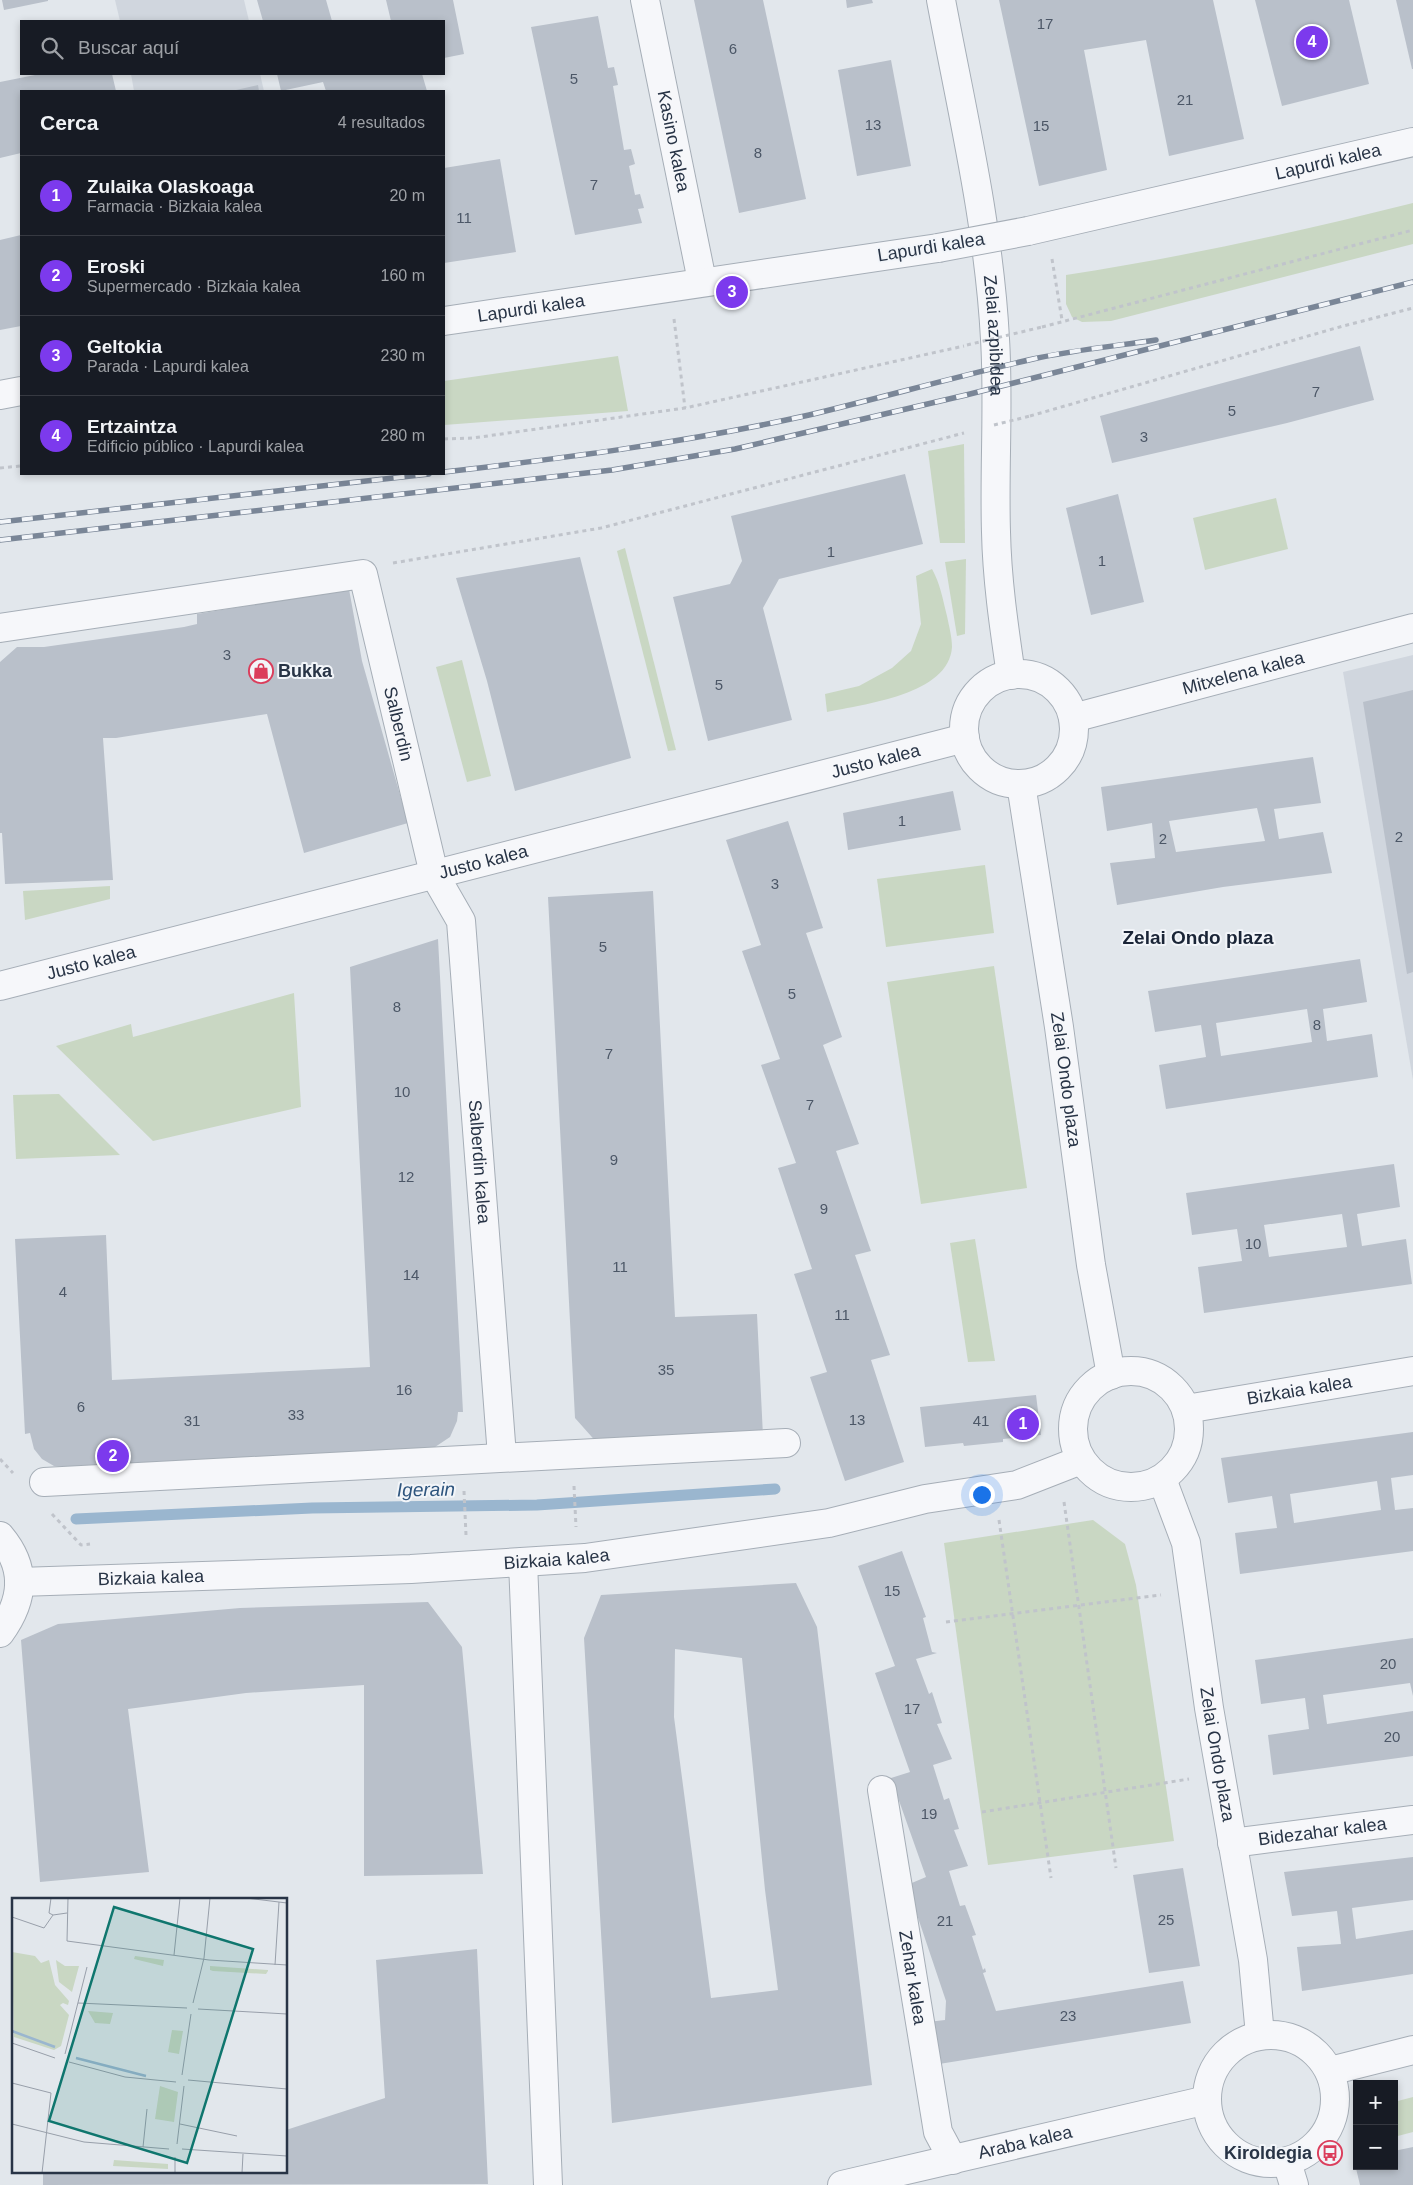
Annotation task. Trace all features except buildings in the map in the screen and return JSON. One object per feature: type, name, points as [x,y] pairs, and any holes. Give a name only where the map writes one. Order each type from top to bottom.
[{"type":"street","name":"Kasino kalea","points":[[645,0],[702,281]]},
{"type":"street","name":"Zelai azpibidea","points":[[941,0],[982,223],[992,306],[997,398],[996,534],[1001,602],[1011,675]]},
{"type":"street","name":"Lapurdi kalea","points":[[445,321],[702,281],[938,248],[1028,231],[1413,142]]},
{"type":"street","points":[[0,395],[20,391]]},
{"type":"street","name":"Salberdin","points":[[0,628],[362,574],[434,874]]},
{"type":"street","name":"Mitxelena kalea","points":[[1073,718],[1413,628]]},
{"type":"street","points":[[1025,674],[1051,684],[1069,704],[1073,718],[1073,738],[1066,757],[1047,776],[1035,782],[1021,784],[996,778],[985,771],[969,750],[965,738],[964,723],[968,709],[975,697],[985,686],[997,679],[1011,675],[1025,674]]},
{"type":"street","name":"Justo kalea","points":[[0,986],[965,738]]},
{"type":"street","name":"Zelai Ondo plaza","points":[[1021,784],[1059,1027],[1091,1265],[1110,1375]]},
{"type":"street","name":"Salberdin kalea","points":[[434,874],[461,922],[502,1456]]},
{"type":"street","points":[[1125,1371],[1141,1372],[1156,1376],[1179,1395],[1186,1409],[1190,1429],[1187,1448],[1176,1466],[1162,1479],[1144,1486],[1126,1488],[1109,1484],[1093,1474],[1081,1460],[1074,1436],[1076,1411],[1084,1396],[1096,1383],[1110,1375],[1125,1371]]},
{"type":"street","name":"Bizkaia kalea","points":[[1186,1409],[1413,1372]]},
{"type":"street","points":[[44,1482],[502,1456],[786,1443]]},
{"type":"street","name":"Bizkaia kalea","points":[[19,1582],[411,1569],[585,1558],[829,1523],[925,1499],[1017,1485],[1081,1460]]},
{"type":"street","name":"Zelai Ondo plaza","points":[[1162,1479],[1186,1543],[1209,1708],[1252,1960],[1260,2035]]},
{"type":"street","points":[[0,1536],[17,1563],[19,1582],[18,1601],[0,1633]]},
{"type":"street","points":[[522,1562],[548,2185]]},
{"type":"street","name":"Zehar kalea","points":[[882,1790],[938,2132],[953,2160]]},
{"type":"street","name":"Bidezahar kalea","points":[[1232,1844],[1413,1820]]},
{"type":"street","points":[[1275,2034],[1303,2043],[1319,2055],[1330,2071],[1335,2089],[1335,2108],[1330,2126],[1319,2142],[1304,2154],[1290,2173],[1268,2163],[1249,2160],[1232,2150],[1218,2136],[1210,2119],[1206,2100],[1209,2082],[1216,2065],[1236,2046],[1260,2035],[1275,2034]]},
{"type":"street","points":[[1330,2071],[1413,2050]]},
{"type":"street","name":"Araba kalea","points":[[842,2185],[1206,2100]]},
{"type":"path","points":[[445,439],[473,438],[685,408],[1042,327],[1062,320],[1413,230]]},
{"type":"path","points":[[1052,257],[1062,320]]},
{"type":"path","points":[[994,425],[1413,308]]},
{"type":"path","points":[[674,314],[685,408]]},
{"type":"path","points":[[388,564],[601,528],[955,435]]},
{"type":"path","points":[[0,468],[20,466]]},
{"type":"path","points":[[0,1459],[14,1473]]},
{"type":"path","points":[[574,1478],[576,1518]]},
{"type":"path","points":[[463,1482],[466,1530]]},
{"type":"path","points":[[1063,1501],[1116,1868]]},
{"type":"path","points":[[47,1509],[81,1544],[100,1544]]},
{"type":"path","points":[[998,1512],[1051,1878]]},
{"type":"path","points":[[457,1538],[467,1538]]},
{"type":"path","points":[[946,1622],[1162,1595]]},
{"type":"path","points":[[982,1812],[1198,1777]]},
{"type":"shaded area","points":[[115,0],[244,0],[249,20],[120,20]]},
{"type":"shaded area","points":[[131,75],[260,75],[264,90],[134,90]]},
{"type":"shaded area","points":[[1413,655],[1413,1080],[1343,672]]},
{"type":"green space","points":[[1413,203],[1413,244],[1111,321],[1082,322],[1072,317],[1066,304],[1066,275],[1240,243]]},
{"type":"green space","points":[[618,356],[628,411],[445,425],[445,381]]},
{"type":"green space","points":[[964,444],[965,543],[940,543],[928,451]]},
{"type":"green space","points":[[1276,498],[1288,549],[1205,570],[1193,518]]},
{"type":"green space","points":[[625,548],[676,750],[668,751],[617,551]]},
{"type":"green space","points":[[966,559],[965,634],[957,636],[945,562]]},
{"type":"green space","points":[[932,569],[941,592],[951,635],[952,647],[947,663],[936,676],[921,687],[882,701],[827,712],[825,694],[859,686],[892,668],[911,651],[921,624],[916,576]]},
{"type":"green space","points":[[462,660],[491,776],[467,782],[436,667]]},
{"type":"green space","points":[[985,865],[994,933],[886,947],[877,879]]},
{"type":"green space","points":[[110,886],[110,899],[25,920],[23,891]]},
{"type":"green space","points":[[994,966],[1027,1188],[921,1204],[887,982]]},
{"type":"green space","points":[[294,993],[301,1107],[153,1141],[56,1046],[131,1024],[133,1037]]},
{"type":"green space","points":[[59,1094],[120,1155],[16,1159],[13,1095]]},
{"type":"green space","points":[[975,1239],[995,1361],[968,1362],[950,1243]]},
{"type":"green space","points":[[1093,1520],[1125,1544],[1136,1585],[1174,1841],[988,1865],[944,1543]]},
{"type":"green space","points":[[1413,2097],[1413,2132],[1398,2136],[1398,2125],[1398,2101]]},
{"type":"waterway","name":"Igerain","points":[[76,1519],[312,1508],[537,1505],[775,1489]]},
{"type":"railway","points":[[0,540],[612,470],[735,449],[966,395],[1413,282]]},
{"type":"railway","points":[[445,472],[581,455],[764,425],[1033,359],[1156,340]]},
{"type":"railway","points":[[0,522],[420,475]]},
{"type":"place","name":"Ertzaintza","points":[[1312,42]]},
{"type":"place","name":"Geltokia","points":[[732,292]]},
{"type":"place","name":"Bukka","points":[[261,671]]},
{"type":"place","name":"Zulaika Olaskoaga","points":[[1023,1424]]},
{"type":"place","name":"Eroski","points":[[113,1456]]},
{"type":"place","name":"Kiroldegia","points":[[1330,2153]]},
{"type":"district","name":"Zelai Ondo plaza","points":[[1198,937]]}]
